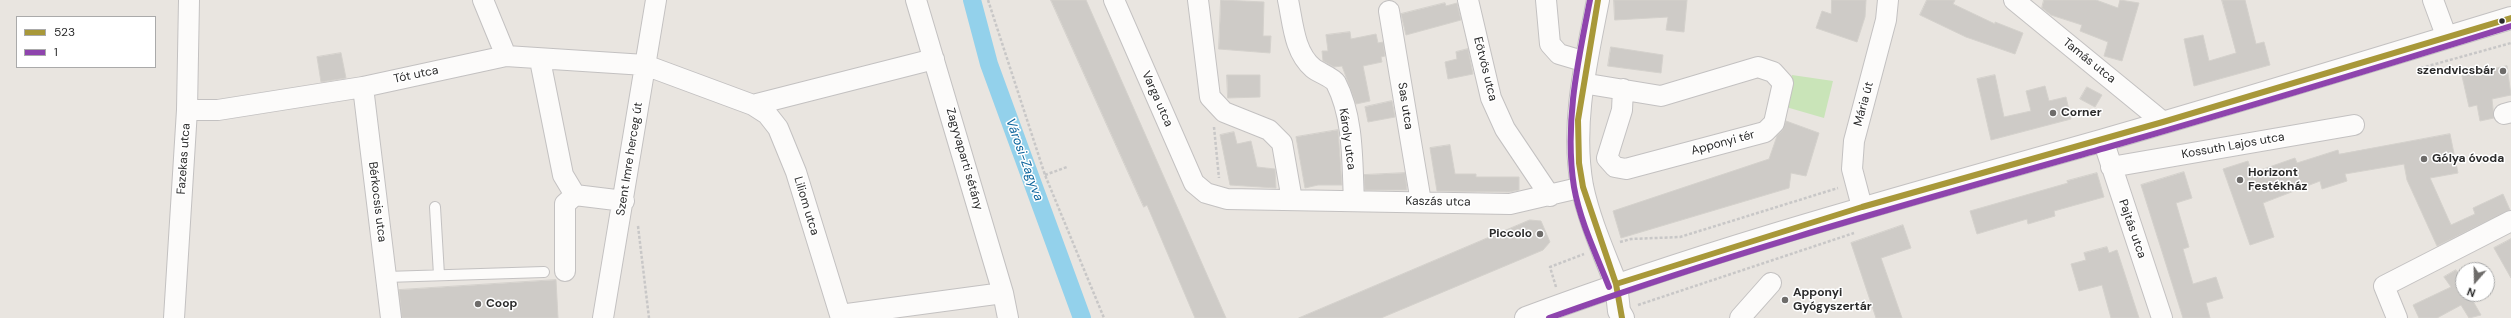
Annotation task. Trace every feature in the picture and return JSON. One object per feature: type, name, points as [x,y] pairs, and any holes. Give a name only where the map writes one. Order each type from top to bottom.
[{"type":"street","name":"Fazekas utca","points":[[174,318],[187,110],[189,0]]},
{"type":"street","points":[[483,0],[506,56]]},
{"type":"street","name":"Szent Imre herceg út","points":[[603,318],[624,201],[656,0]]},
{"type":"street","name":"Zagyvaparti sétány","points":[[916,0],[1003,293],[1008,318]]},
{"type":"street","name":"Varga utca","points":[[1114,0],[1194,183],[1213,195]]},
{"type":"street","points":[[1198,0],[1210,97],[1224,112],[1269,130],[1282,143],[1292,200]]},
{"type":"street","name":"Károly utca","points":[[1288,0],[1295,36],[1302,55],[1312,67],[1335,81],[1341,98],[1351,149],[1354,201]]},
{"type":"street","name":"Eötvös utca","points":[[1468,0],[1491,98],[1505,129],[1550,196]]},
{"type":"street","name":"Apponyi tér","points":[[1546,0],[1550,44],[1559,54],[1584,72],[1623,89],[1661,96],[1758,67],[1773,72],[1783,83],[1774,124],[1766,132],[1626,169],[1615,167],[1607,158],[1622,110],[1623,89]]},
{"type":"street","points":[[1598,0],[1584,72],[1578,120],[1582,188],[1616,284],[1619,311],[1623,318]]},
{"type":"street","name":"Mária út","points":[[1862,207],[1854,182],[1852,169],[1854,141],[1886,20],[1888,0]]},
{"type":"street","name":"Tamás utca","points":[[2014,0],[2164,122]]},
{"type":"street","points":[[2433,0],[2446,38]]},
{"type":"street","name":"Sas utca","points":[[1389,11],[1420,202]]},
{"type":"street","points":[[1526,318],[1616,284],[1862,207],[2103,140],[2511,18]]},
{"type":"street","name":"Tót utca","points":[[187,110],[218,110],[364,87],[506,56],[540,60],[645,65]]},
{"type":"street","points":[[753,105],[934,59]]},
{"type":"street","points":[[540,60],[563,175],[575,195]]},
{"type":"street","name":"Liliom utca","points":[[645,65],[753,105],[767,114],[778,128],[793,166],[840,316]]},
{"type":"street","name":"Bérkocsis utca","points":[[364,87],[391,318]]},
{"type":"street","name":"Kossuth Lajos utca","points":[[2111,167],[2354,126]]},
{"type":"street","name":"Pajtás utca","points":[[2103,140],[2162,318]]},
{"type":"street","name":"Kaszás utca","points":[[1213,195],[1292,200],[1510,204],[1582,188]]},
{"type":"street","points":[[565,272],[565,204],[575,195],[624,201]]},
{"type":"street","points":[[2397,318],[2384,286],[2511,221]]},
{"type":"street","points":[[1740,318],[1771,283]]},
{"type":"street","points":[[840,316],[1003,293]]},
{"type":"lane","points":[[435,207],[439,275]]},
{"type":"lane","points":[[386,277],[544,272]]},
{"type":"path","points":[[988,0],[1045,175],[1104,318]]},
{"type":"path","points":[[1210,97],[1213,195]]},
{"type":"path","points":[[1045,175],[1066,167]]},
{"type":"path","points":[[1561,305],[1550,267],[1602,247],[1631,239],[1680,237],[1854,182]]},
{"type":"path","points":[[637,220],[649,318]]},
{"type":"green space","points":[[1792,75],[1833,81],[1824,118],[1786,107]]},
{"type":"building","points":[[1051,0],[1086,0],[1226,318],[1195,318],[1147,205],[1144,207]]},
{"type":"building","points":[[1221,0],[1264,2],[1263,36],[1271,36],[1270,53],[1219,49]]},
{"type":"building","points":[[1614,0],[1687,0],[1684,32],[1666,30],[1668,17],[1615,20]]},
{"type":"building","points":[[1832,0],[1866,0],[1865,17],[1857,42],[1816,28],[1822,11],[1831,14]]},
{"type":"building","points":[[1927,0],[1955,0],[1953,4],[1995,24],[1995,22],[2023,33],[2015,54],[1966,37],[1920,15]]},
{"type":"building","points":[[2044,0],[2096,0],[2118,8],[2120,0],[2139,3],[2122,61],[2104,56],[2108,42],[2080,31],[2082,25],[2051,15],[2042,8]]},
{"type":"building","points":[[2222,0],[2245,0],[2256,44],[2264,42],[2270,65],[2194,86],[2184,39],[2203,35],[2209,61],[2236,53]]},
{"type":"building","points":[[1445,3],[1446,6],[1457,3],[1461,20],[1406,35],[1401,14]]},
{"type":"building","points":[[1350,32],[1351,39],[1376,34],[1378,43],[1383,42],[1385,56],[1381,57],[1382,62],[1363,66],[1370,101],[1356,104],[1342,66],[1334,67],[1323,61],[1322,51],[1328,51],[1326,35]]},
{"type":"building","points":[[1611,47],[1663,55],[1661,73],[1608,66]]},
{"type":"building","points":[[1468,49],[1473,74],[1448,79],[1445,62],[1457,59],[1456,52]]},
{"type":"building","points":[[341,53],[346,78],[321,82],[317,57]]},
{"type":"building","points":[[2507,66],[2511,95],[2492,99],[2494,118],[2480,121],[2477,105],[2469,107],[2462,76]]},
{"type":"building","points":[[1227,75],[1260,75],[1260,97],[1228,98]]},
{"type":"building","points":[[1995,75],[2004,117],[2031,111],[2026,91],[2045,86],[2049,101],[2066,97],[2071,119],[1991,140],[1977,79]]},
{"type":"building","points":[[2087,87],[2102,95],[2095,107],[2080,99]]},
{"type":"building","points":[[1392,101],[1395,117],[1368,122],[1365,107]]},
{"type":"building","points":[[1786,121],[1819,133],[1806,176],[1791,173],[1789,188],[1621,238],[1613,211],[1769,159],[1777,136],[1782,131]]},
{"type":"building","points":[[1338,130],[1342,185],[1318,185],[1305,188],[1296,137]]},
{"type":"building","points":[[1234,132],[1237,144],[1251,141],[1257,167],[1275,169],[1276,188],[1230,185],[1220,135]]},
{"type":"building","points":[[2450,134],[2458,173],[2430,178],[2451,225],[2475,214],[2473,208],[2503,194],[2510,210],[2437,246],[2407,180],[2404,164],[2345,174],[2347,181],[2322,189],[2320,181],[2263,203],[2274,237],[2250,245],[2223,169],[2248,161],[2252,173],[2295,158],[2297,163],[2338,150],[2339,154]]},
{"type":"building","points":[[1450,145],[1455,174],[1476,174],[1476,177],[1519,177],[1519,190],[1509,192],[1437,191],[1430,148]]},
{"type":"building","points":[[2184,172],[2192,198],[2176,203],[2189,247],[2183,249],[2193,284],[2216,277],[2223,298],[2206,303],[2210,318],[2183,318],[2141,185]]},
{"type":"building","points":[[1405,173],[1407,190],[1365,190],[1364,175]]},
{"type":"building","points":[[2097,173],[2104,197],[2054,211],[2055,216],[2028,224],[2027,219],[1977,234],[1970,211],[2068,183],[2067,181]]},
{"type":"building","points":[[1530,220],[1541,221],[1550,242],[1543,250],[1381,318],[1299,318]]},
{"type":"building","points":[[1903,225],[1911,248],[1881,258],[1902,318],[1876,318],[1851,243]]},
{"type":"building","points":[[2511,239],[2511,278],[2494,248]]},
{"type":"building","points":[[2107,247],[2109,253],[2117,250],[2139,318],[2111,318],[2102,285],[2079,291],[2071,264],[2086,260],[2084,253]]},
{"type":"building","points":[[2455,271],[2455,302],[2474,302],[2481,315],[2469,318],[2461,305],[2437,318],[2419,318],[2413,305],[2451,287],[2444,277]]},
{"type":"building","name":"Coop","points":[[556,280],[558,318],[402,318],[399,290]]},
{"type":"waterway","name":"Városi-Zagyva","points":[[972,0],[989,64],[1082,318]]},
{"type":"transit line","name":"1","points":[[1590,0],[1574,93],[1571,163],[1574,187],[1580,212],[1609,287]]},
{"type":"transit line","name":"523","points":[[1598,0],[1578,120],[1579,163],[1583,187],[1616,284],[1622,318]]},
{"type":"transit line","name":"523","points":[[1616,284],[1862,207],[2163,122],[2511,18]]},
{"type":"transit line","name":"1","points":[[1549,318],[1756,249],[2207,118],[2511,26]]},
{"type":"place","name":"szendvicsbár","points":[[2503,71]]},
{"type":"place","name":"Corner","points":[[2053,113]]},
{"type":"place","name":"Gólya óvoda","points":[[2424,159]]},
{"type":"place","name":"Horizont Festékház","points":[[2240,180]]},
{"type":"place","name":"Piccolo","points":[[1540,234]]},
{"type":"place","name":"Apponyi Gyógyszertár","points":[[1785,300]]},
{"type":"place","name":"Coop","points":[[478,304]]}]
